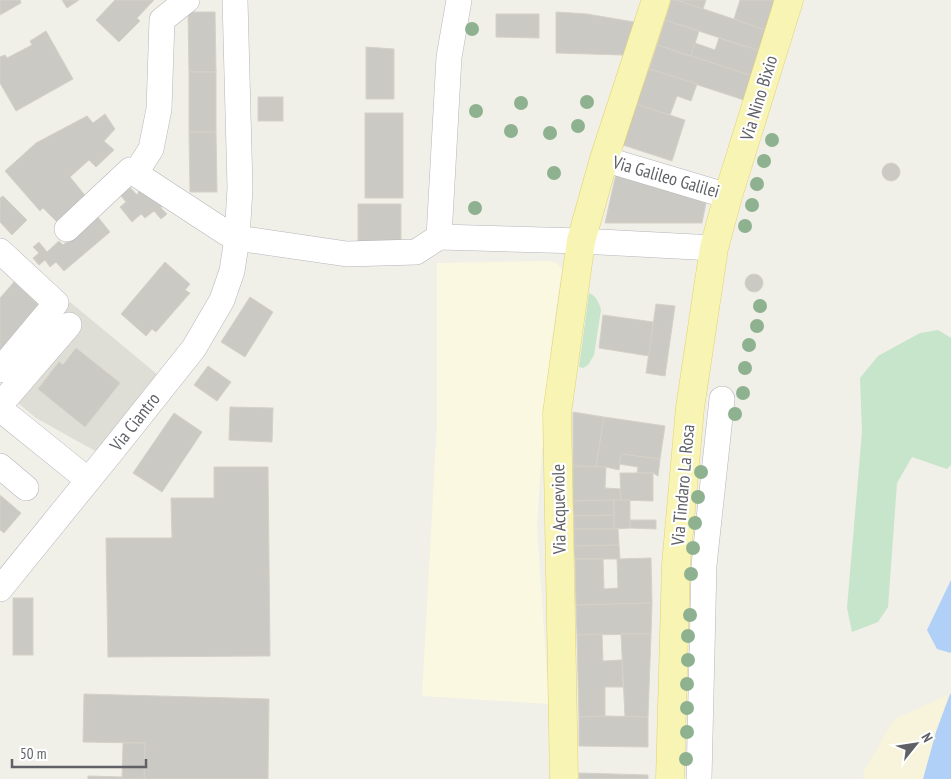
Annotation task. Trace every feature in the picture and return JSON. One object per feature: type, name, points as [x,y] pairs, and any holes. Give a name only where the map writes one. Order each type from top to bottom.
[{"type":"main road","name":"Via Acqueviole","points":[[564,779],[557,413],[581,241],[604,159],[656,0]]},
{"type":"main road","name":"Via Nino Bixio","points":[[728,196],[789,0]]},
{"type":"main road","name":"Via Tindaro La Rosa","points":[[670,779],[676,564],[690,408],[714,248],[728,196]]},
{"type":"street","points":[[135,174],[151,149],[159,109],[162,20],[187,0]]},
{"type":"street","name":"Via Ciantro","points":[[0,589],[194,348],[222,300],[232,271],[238,238],[240,188],[235,0]]},
{"type":"street","points":[[439,237],[449,57],[459,0]]},
{"type":"street","name":"Via Galileo Galilei","points":[[604,159],[728,196]]},
{"type":"street","points":[[67,229],[130,170],[225,232],[238,238],[347,254],[416,252],[439,237],[581,241],[714,248]]},
{"type":"street","points":[[0,370],[56,303],[4,262]]},
{"type":"street","points":[[0,405],[69,325]]},
{"type":"street","points":[[699,779],[704,565],[722,398]]},
{"type":"street","points":[[0,409],[88,480]]},
{"type":"street","points":[[0,466],[26,488]]},
{"type":"shaded area","points":[[550,261],[558,264],[562,269],[552,337],[546,439],[542,449],[537,526],[549,704],[422,696],[437,421],[437,263]]},
{"type":"shaded area","points":[[70,302],[158,375],[97,452],[36,418],[0,388]]},
{"type":"green space","points":[[589,293],[597,300],[601,310],[594,355],[588,365],[583,368],[579,367]]},
{"type":"green space","points":[[938,330],[951,338],[951,465],[947,469],[912,457],[897,483],[888,607],[878,622],[852,632],[847,608],[862,432],[860,378],[878,356],[920,333]]},
{"type":"sand","points":[[950,694],[936,732],[923,779],[863,779],[865,769],[894,719]]},
{"type":"water","points":[[951,580],[951,653],[937,649],[927,630]]},
{"type":"water","points":[[950,694],[951,779],[923,779],[936,732]]},
{"type":"building","points":[[0,0],[20,0],[21,3],[0,15]]},
{"type":"building","points":[[62,0],[79,0],[67,8]]},
{"type":"building","points":[[115,0],[154,0],[137,18],[140,21],[119,42],[96,20]]},
{"type":"building","points":[[671,0],[677,0],[766,30],[760,51],[665,20]]},
{"type":"building","points":[[677,0],[706,0],[703,9]]},
{"type":"building","points":[[740,0],[776,0],[766,30],[734,19]]},
{"type":"building","points":[[188,12],[215,12],[216,72],[189,72]]},
{"type":"building","points":[[556,12],[587,14],[634,22],[624,55],[556,53]]},
{"type":"building","points":[[496,14],[539,14],[539,38],[496,37]]},
{"type":"building","points":[[665,20],[699,31],[691,56],[657,45]]},
{"type":"building","points":[[46,31],[73,79],[16,111],[0,83],[0,57],[5,55],[7,58],[32,45],[30,41]]},
{"type":"building","points":[[719,38],[760,51],[752,76],[691,56],[695,43],[715,50]]},
{"type":"building","points":[[657,45],[752,76],[744,100],[649,69]]},
{"type":"building","points":[[366,47],[394,49],[394,99],[366,99]]},
{"type":"building","points":[[649,69],[697,84],[691,101],[677,96],[670,115],[636,104]]},
{"type":"building","points":[[189,72],[216,72],[216,132],[189,132]]},
{"type":"building","points":[[258,97],[283,97],[283,121],[258,121]]},
{"type":"building","points":[[636,104],[685,120],[672,161],[623,145]]},
{"type":"building","points":[[365,113],[403,113],[403,198],[365,198]]},
{"type":"building","points":[[105,114],[115,129],[104,141],[114,150],[96,167],[89,160],[70,177],[88,199],[59,224],[43,208],[40,211],[5,171],[36,143],[87,116],[93,123]]},
{"type":"building","points":[[189,132],[216,132],[217,192],[190,192]]},
{"type":"building","points":[[891,163],[897,166],[900,172],[897,178],[891,181],[885,178],[882,172],[885,166]]},
{"type":"building","points":[[616,174],[706,203],[702,223],[605,223]]},
{"type":"building","points":[[127,184],[137,195],[140,189],[162,204],[161,208],[167,214],[161,219],[154,211],[145,218],[141,214],[132,222],[120,207],[126,202],[118,192]]},
{"type":"building","points":[[3,196],[27,220],[12,235],[0,222],[0,198]]},
{"type":"building","points":[[358,204],[401,204],[401,243],[358,242]]},
{"type":"building","points":[[97,216],[110,232],[64,271],[56,262],[50,267],[45,260],[39,265],[33,258],[39,253],[33,247],[39,242],[47,252],[59,241],[63,245]]},
{"type":"building","points":[[165,262],[190,284],[185,290],[190,293],[156,332],[152,329],[146,336],[121,314]]},
{"type":"building","points":[[754,274],[760,277],[763,283],[760,289],[754,292],[748,289],[745,283],[748,277]]},
{"type":"building","points":[[14,282],[40,306],[6,352],[2,348],[0,350],[0,298]]},
{"type":"building","points":[[250,297],[273,312],[245,357],[221,342]]},
{"type":"building","points":[[656,304],[675,306],[665,376],[646,373]]},
{"type":"building","points":[[603,315],[653,322],[649,356],[599,348]]},
{"type":"building","points":[[76,348],[120,383],[85,427],[38,389],[59,362],[63,365]]},
{"type":"building","points":[[208,366],[231,382],[217,401],[194,385]]},
{"type":"building","points":[[230,407],[273,408],[272,442],[229,440]]},
{"type":"building","points":[[573,412],[604,417],[596,467],[573,466]]},
{"type":"building","points":[[174,413],[202,432],[162,492],[133,473]]},
{"type":"building","points":[[604,417],[665,426],[660,459],[621,454],[619,470],[596,467]]},
{"type":"building","points":[[621,454],[660,459],[658,476],[653,473],[637,473],[638,467],[619,464]]},
{"type":"building","points":[[573,466],[606,467],[605,488],[621,489],[621,500],[573,501]]},
{"type":"building","points":[[214,467],[268,467],[270,656],[108,657],[106,538],[172,538],[171,498],[214,498]]},
{"type":"building","points":[[620,473],[653,473],[653,501],[621,500]]},
{"type":"building","points":[[0,495],[21,513],[4,533],[0,530]]},
{"type":"building","points":[[614,500],[614,515],[574,516],[573,501]]},
{"type":"building","points":[[614,500],[630,500],[630,528],[614,529]]},
{"type":"building","points":[[614,515],[614,529],[574,529],[574,516]]},
{"type":"building","points":[[630,520],[656,520],[656,529],[630,528]]},
{"type":"building","points":[[574,529],[618,529],[619,545],[574,546]]},
{"type":"building","points":[[619,545],[620,559],[575,559],[574,546]]},
{"type":"building","points":[[651,558],[652,603],[576,605],[575,559],[603,559],[604,589],[618,588],[617,559]]},
{"type":"building","points":[[13,598],[33,598],[33,655],[13,655]]},
{"type":"building","points":[[652,603],[651,634],[577,635],[576,605]]},
{"type":"building","points":[[602,634],[603,661],[622,660],[623,687],[605,687],[605,716],[579,717],[577,635]]},
{"type":"building","points":[[621,634],[651,634],[648,717],[625,717]]},
{"type":"building","points":[[84,694],[269,699],[268,779],[144,779],[145,743],[83,742]]},
{"type":"building","points":[[579,717],[648,717],[648,747],[579,746]]},
{"type":"building","points":[[123,743],[145,743],[144,779],[122,779]]},
{"type":"building","points":[[579,773],[648,775],[648,779],[579,779]]},
{"type":"building","points":[[88,776],[122,777],[122,779],[88,779]]}]
